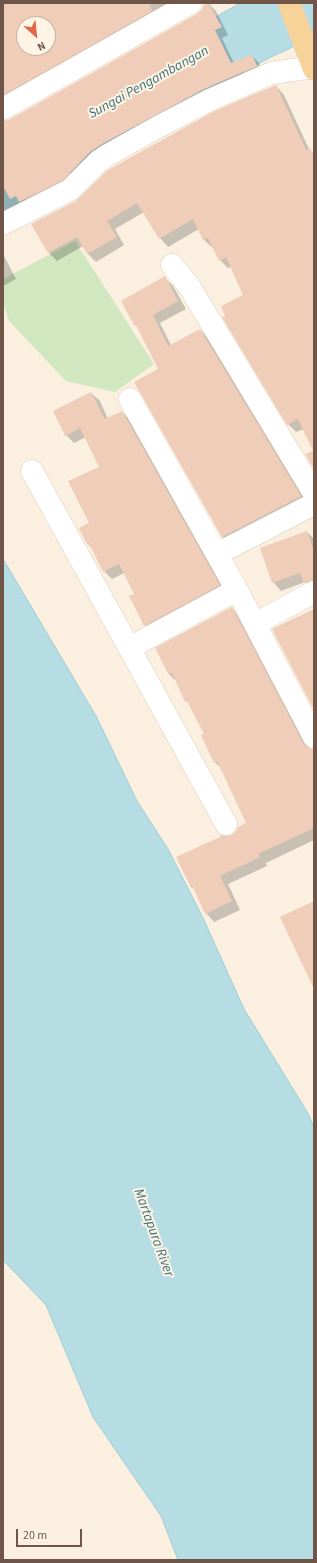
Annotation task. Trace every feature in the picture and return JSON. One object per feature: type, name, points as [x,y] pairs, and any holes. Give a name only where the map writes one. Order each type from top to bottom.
[{"type":"main road","points":[[288,3],[312,63]]},
{"type":"street","points":[[3,109],[191,3]]},
{"type":"street","points":[[3,224],[70,190],[99,161],[108,155],[210,100],[272,74],[312,63]]},
{"type":"street","points":[[172,265],[189,286],[314,493]]},
{"type":"street","points":[[130,399],[237,590],[314,736]]},
{"type":"street","points":[[32,471],[226,824]]},
{"type":"street","points":[[217,554],[314,504]]},
{"type":"street","points":[[128,648],[237,590]]},
{"type":"street","points":[[255,624],[314,592]]},
{"type":"green space","points":[[75,241],[154,364],[115,392],[66,381],[9,321],[3,302],[3,279]]},
{"type":"water","name":"Sungai Pengambangan","points":[[241,3],[314,3],[314,37],[269,58],[135,131],[80,167],[3,212],[3,135]]},
{"type":"water","name":"Martapura River","points":[[3,559],[96,716],[137,801],[168,849],[203,918],[244,1009],[309,1115],[314,1128],[314,1560],[178,1560],[161,1516],[93,1417],[46,1305],[3,1260]]},
{"type":"building","points":[[3,3],[149,3],[152,11],[3,95]]},
{"type":"building","points":[[208,3],[222,27],[215,30],[231,63],[252,55],[257,66],[204,89],[102,144],[90,152],[63,180],[19,202],[16,196],[10,199],[3,186],[3,121],[9,120],[197,14],[202,10],[203,6]]},
{"type":"building","points":[[276,85],[306,150],[310,148],[314,157],[314,469],[305,454],[313,451],[298,419],[287,425],[222,317],[225,316],[221,306],[243,295],[226,257],[219,261],[208,238],[203,240],[193,219],[159,239],[137,203],[107,221],[117,237],[87,254],[77,237],[48,253],[31,224],[76,201],[107,171],[115,166],[215,111]]},
{"type":"building","points":[[165,276],[178,301],[153,315],[168,346],[200,329],[301,496],[222,537],[134,382],[158,369],[136,325],[134,325],[121,301]]},
{"type":"building","points":[[91,392],[105,419],[122,411],[220,585],[144,626],[129,596],[134,594],[119,564],[103,572],[89,543],[87,544],[79,528],[89,523],[68,481],[99,467],[80,428],[65,436],[53,411]]},
{"type":"building","points":[[307,531],[314,551],[314,580],[304,583],[300,573],[272,583],[260,548]]},
{"type":"building","points":[[232,607],[303,743],[308,748],[314,749],[314,828],[258,854],[260,857],[220,876],[232,901],[205,914],[192,885],[190,886],[176,857],[220,837],[221,835],[232,835],[238,827],[246,823],[217,761],[214,763],[201,735],[204,734],[187,701],[185,702],[172,673],[168,674],[155,648]]},
{"type":"building","points":[[314,609],[314,710],[272,629]]},
{"type":"building","points":[[314,901],[314,989],[280,917]]}]
